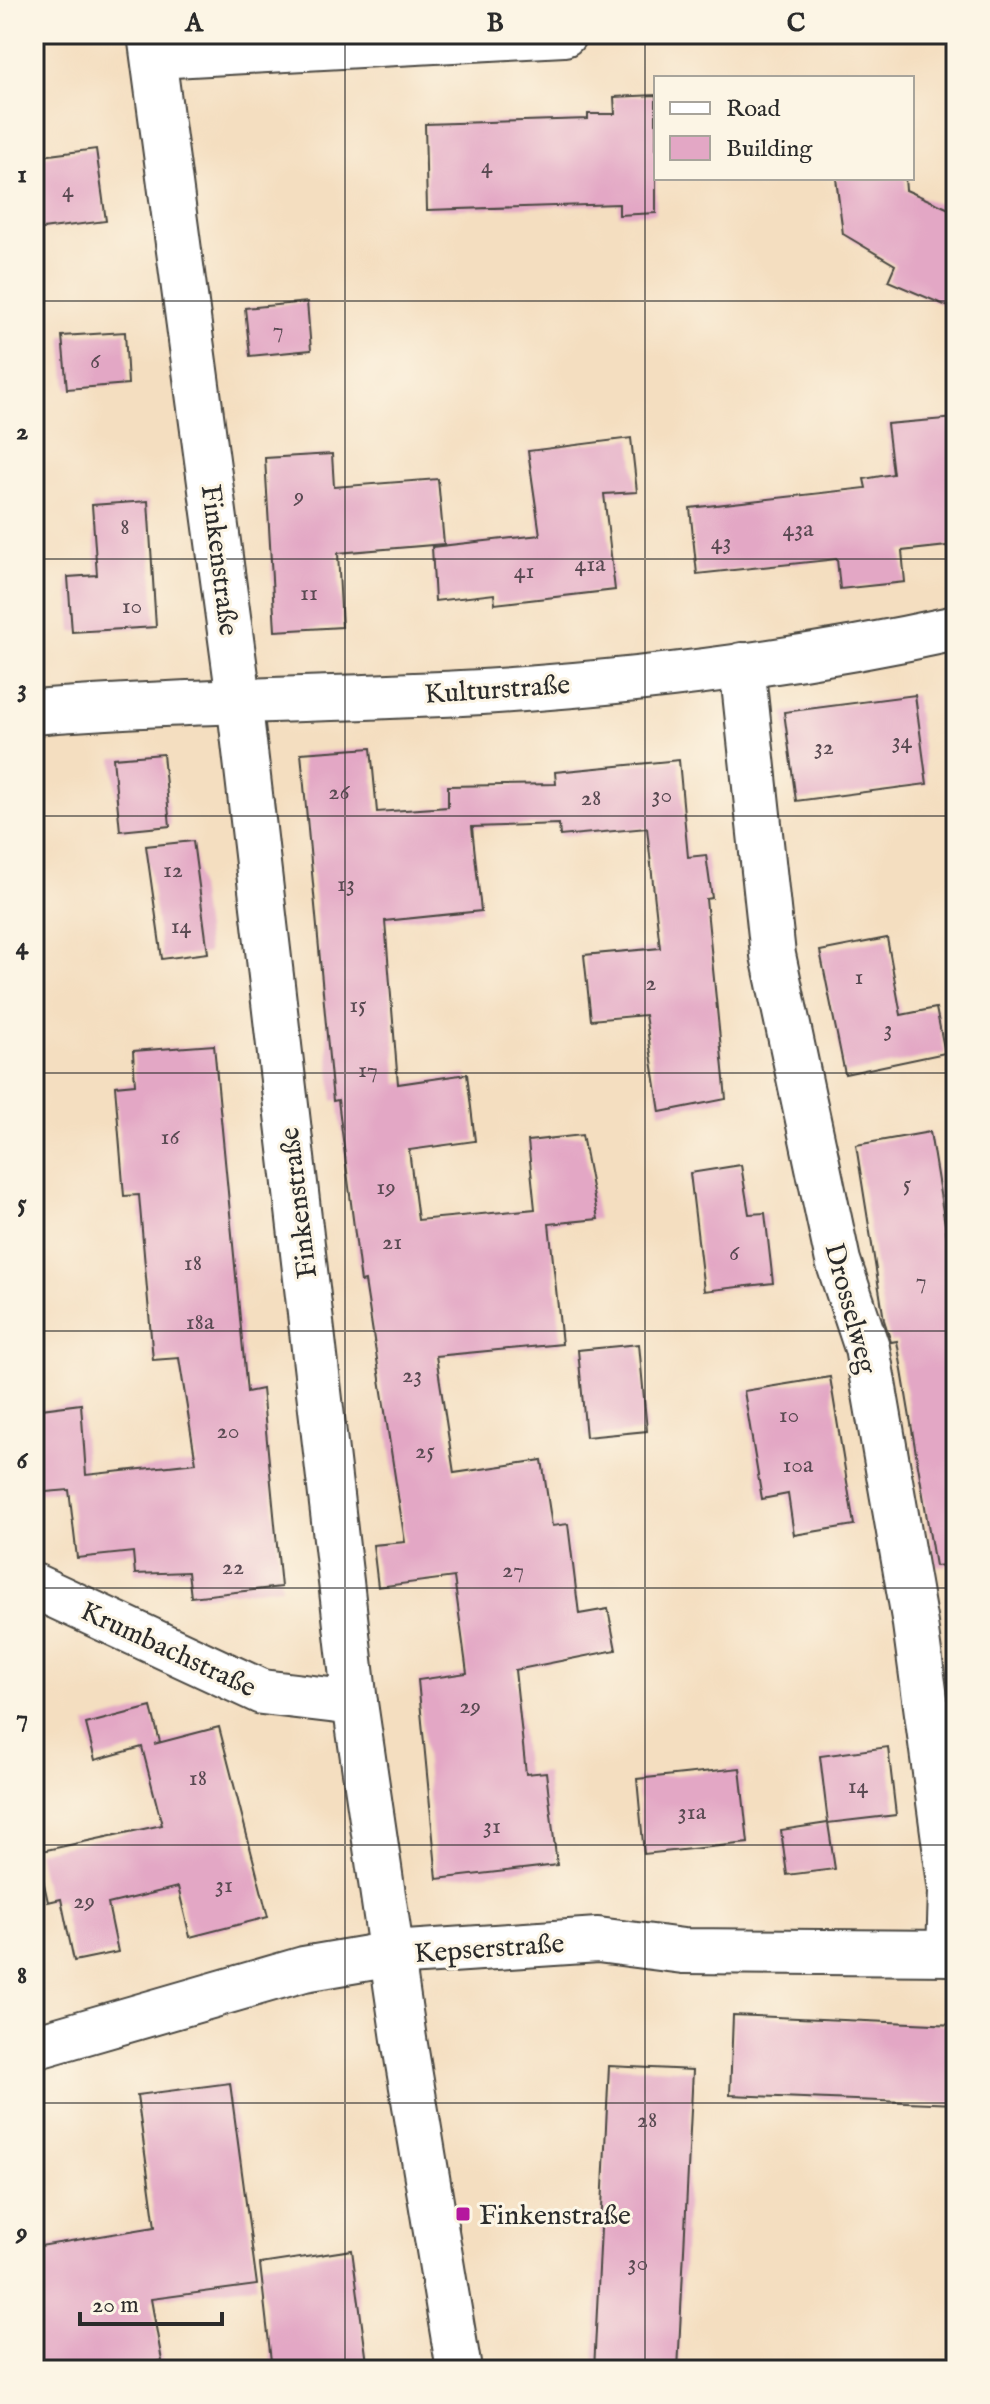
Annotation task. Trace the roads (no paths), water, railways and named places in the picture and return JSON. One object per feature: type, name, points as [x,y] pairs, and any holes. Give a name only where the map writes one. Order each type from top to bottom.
[{"type":"street","points":[[152,45],[561,34]]},
{"type":"street","name":"Finkenstraße","points":[[152,45],[239,699],[355,1703],[459,2370]]},
{"type":"street","name":"Kulturstraße","points":[[34,712],[239,699],[480,692],[742,665],[956,628]]},
{"type":"street","name":"Drosselweg","points":[[742,665],[765,907],[773,955],[838,1261],[867,1348],[915,1624],[951,1891],[952,1953]]},
{"type":"street","name":"Krumbachstraße","points":[[34,1586],[262,1692],[355,1703]]},
{"type":"street","name":"Kepserstraße","points":[[34,2047],[304,1969],[392,1954],[598,1940],[683,1951],[952,1953]]},
{"type":"place","name":"Finkenstraße","points":[[463,2214]]}]
